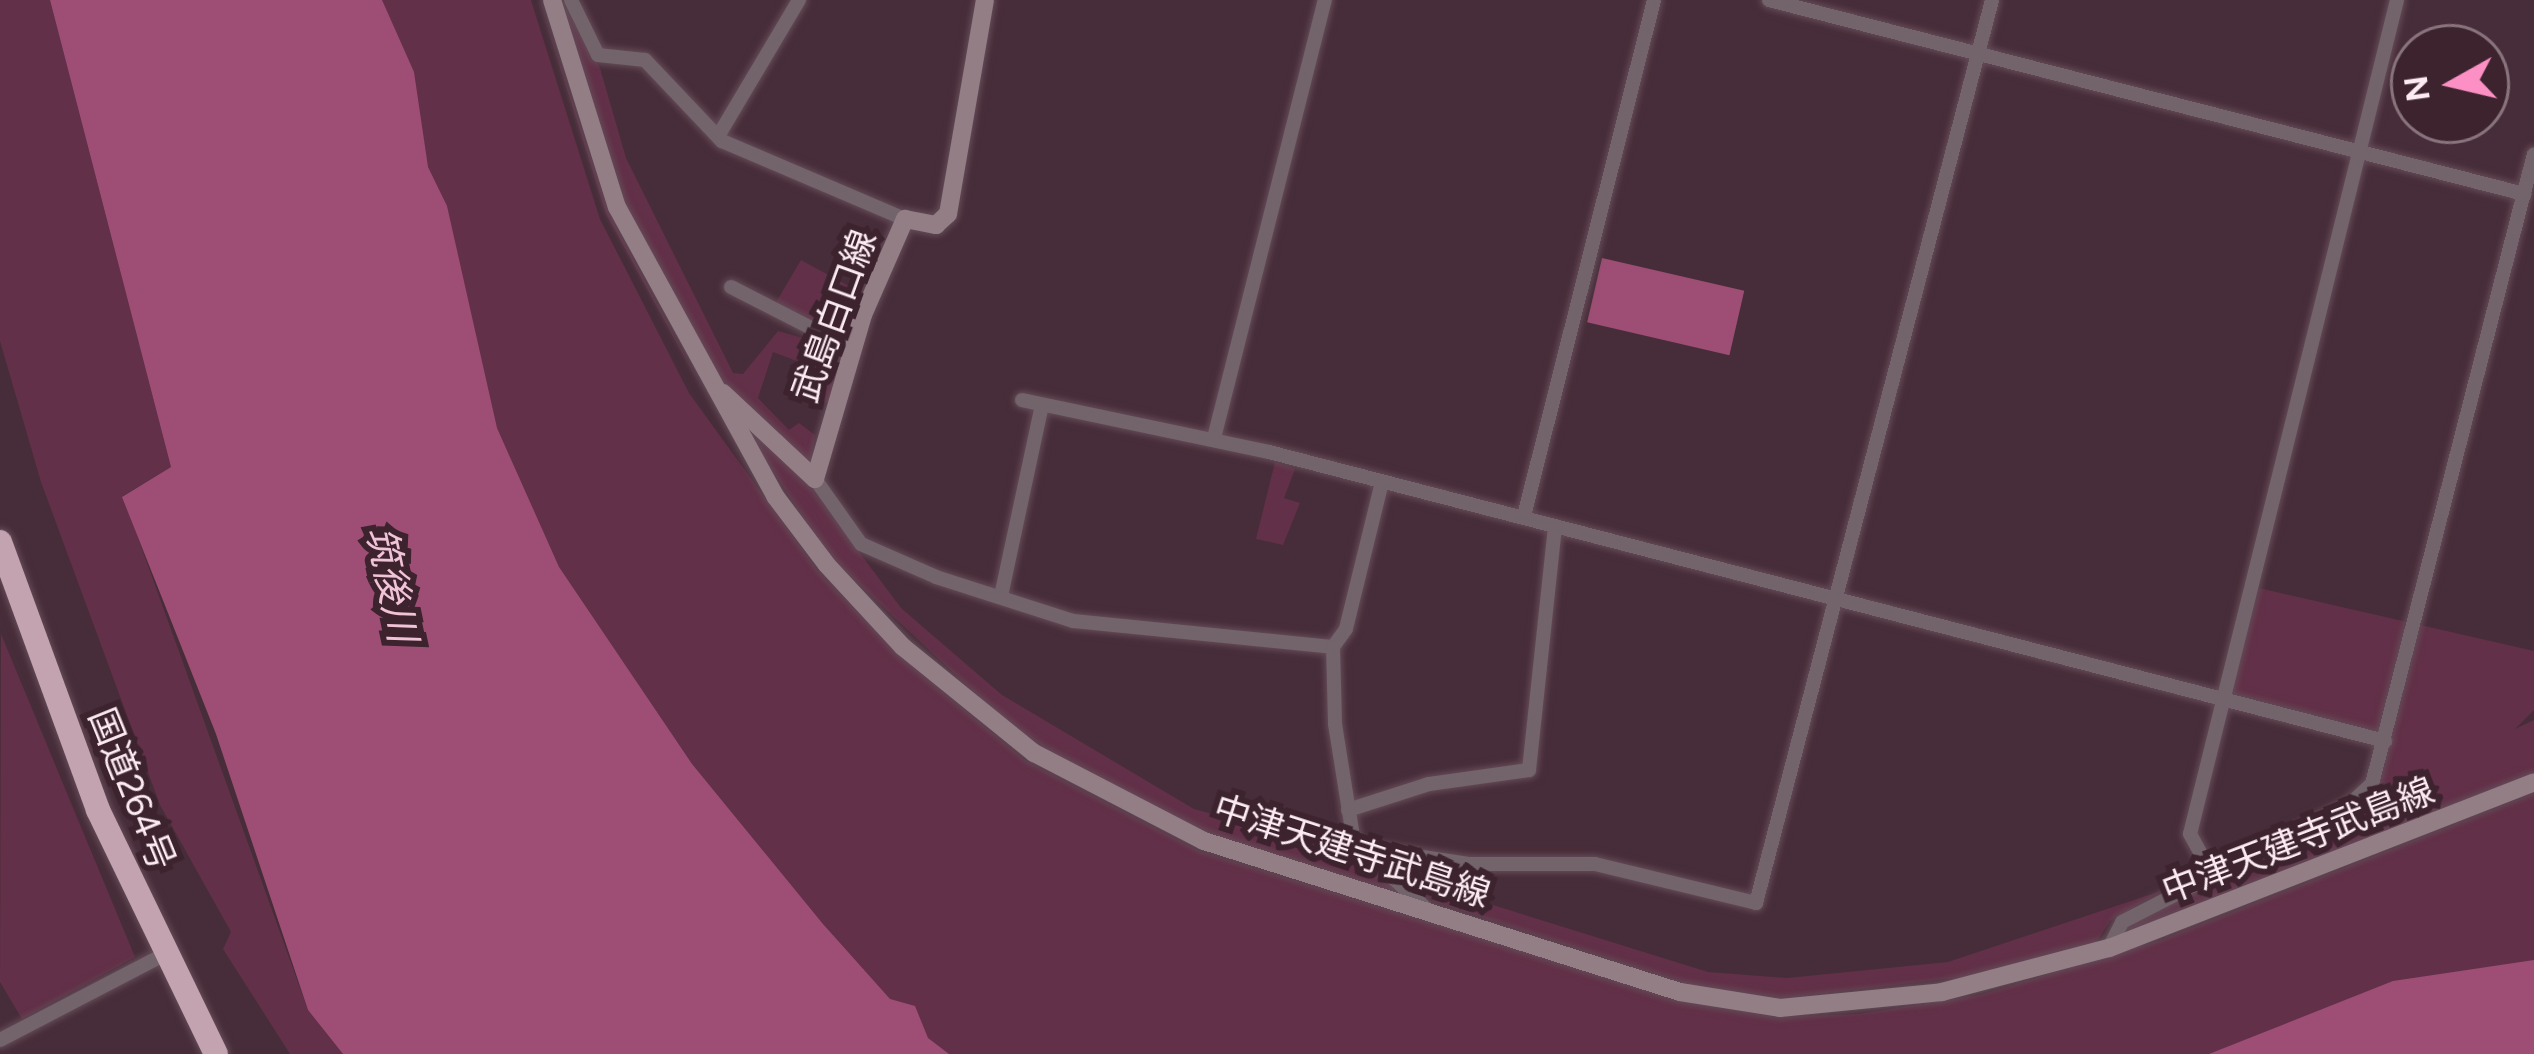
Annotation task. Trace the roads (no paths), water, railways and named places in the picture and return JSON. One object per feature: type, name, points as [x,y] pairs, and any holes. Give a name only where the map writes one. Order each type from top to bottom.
[{"type":"highway","name":"国道264号","points":[[0,542],[163,955],[216,1054]]},
{"type":"main road","name":"中津天建寺武島線","points":[[552,0],[617,207],[706,377],[826,565],[903,647],[1034,753],[1204,841],[1680,992],[1780,1008],[1942,992],[2109,948],[2534,782]]},
{"type":"main road","name":"武島白口線","points":[[706,377],[815,479],[851,350],[904,219],[936,225],[948,214],[985,0]]},
{"type":"street","points":[[571,0],[598,55],[645,61],[674,100],[776,170],[904,219]]},
{"type":"street","points":[[720,133],[799,0]]},
{"type":"street","points":[[1214,438],[1325,0]]},
{"type":"street","points":[[1524,516],[1654,0]]},
{"type":"street","points":[[1769,0],[2524,194]]},
{"type":"street","points":[[1357,848],[1469,863],[1595,864],[1756,903],[1992,0]]},
{"type":"street","points":[[2212,874],[2190,834],[2397,0]]},
{"type":"street","points":[[2109,948],[2122,922],[2348,806],[2372,784],[2534,154]]},
{"type":"street","points":[[731,287],[851,350]]},
{"type":"street","points":[[1022,400],[1214,438],[2386,741]]},
{"type":"street","points":[[1000,596],[1042,405]]},
{"type":"street","points":[[815,479],[880,557],[1073,621],[1333,647]]},
{"type":"street","points":[[1382,482],[1346,629],[1333,647],[1348,810],[1357,848],[1401,877],[1431,913]]},
{"type":"street","points":[[1348,810],[1429,784],[1528,770],[1555,527]]},
{"type":"street","points":[[0,1040],[163,955]]},
{"type":"water","name":"筑後川","points":[[50,0],[382,0],[414,72],[428,167],[447,206],[497,428],[559,567],[692,764],[823,924],[890,999],[915,1006],[928,1038],[949,1054],[343,1054],[308,1010],[216,734],[122,497],[171,467]]},
{"type":"water","points":[[1602,258],[1744,291],[1729,355],[1587,322]]},
{"type":"water","points":[[2534,960],[2534,1054],[2209,1054],[2393,981]]}]
